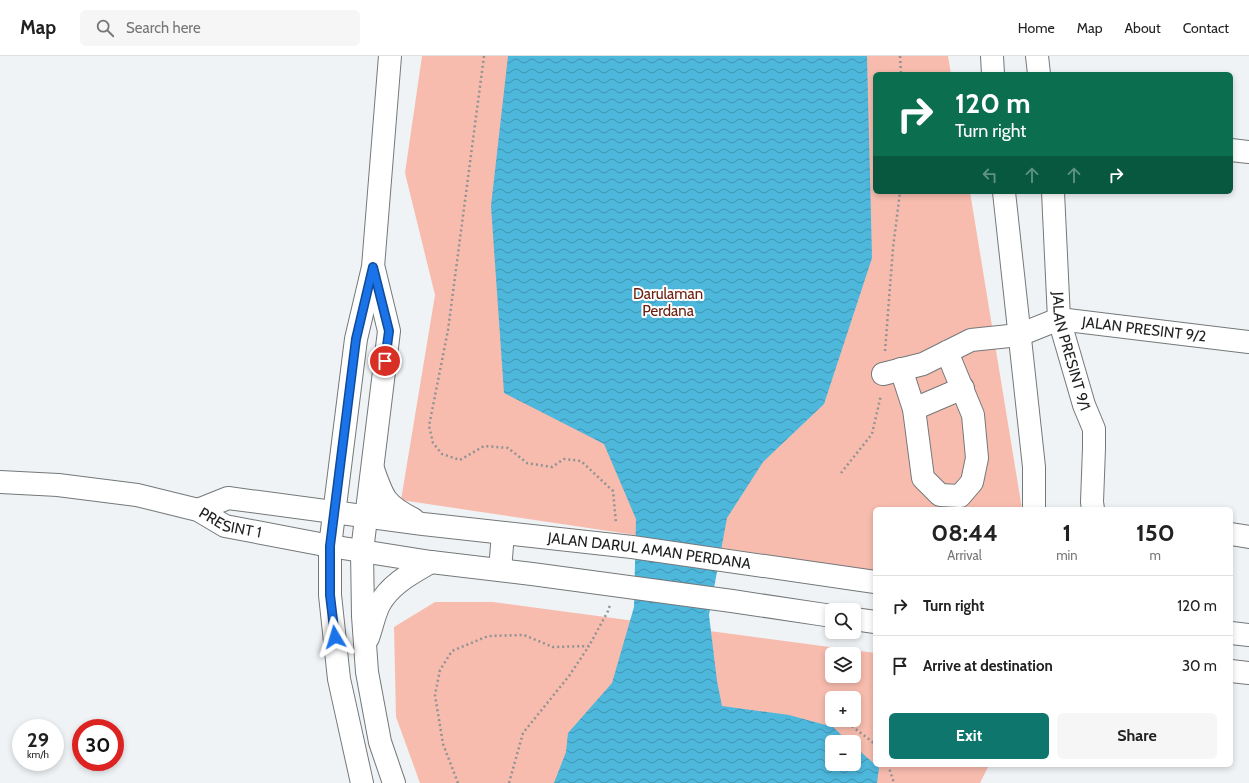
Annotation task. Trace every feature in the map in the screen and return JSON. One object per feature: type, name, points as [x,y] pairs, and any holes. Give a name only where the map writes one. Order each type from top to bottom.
[{"type":"street","points":[[362,783],[340,679],[330,595],[330,546],[356,339],[373,267],[390,56]]},
{"type":"street","points":[[992,56],[993,72]]},
{"type":"street","points":[[1037,56],[1039,72]]},
{"type":"street","points":[[1233,150],[1249,152]]},
{"type":"street","points":[[1004,194],[1034,467],[1034,507]]},
{"type":"street","name":"JALAN PRESINT 9/1","points":[[1053,194],[1059,318],[1084,405],[1094,429],[1093,507]]},
{"type":"street","points":[[373,267],[389,331],[362,551],[362,616],[367,672],[380,742],[394,783]]},
{"type":"street","points":[[947,352],[973,415],[977,458],[972,482],[960,496],[940,495],[923,478],[914,409],[892,372],[923,364],[947,352],[971,340],[1019,335],[1059,318]]},
{"type":"street","name":"JALAN PRESINT 9/2","points":[[1059,318],[1249,342]]},
{"type":"street","points":[[914,409],[963,388]]},
{"type":"street","name":"JALAN DARUL AMAN PERDANA","points":[[372,466],[381,492],[388,504],[423,524]]},
{"type":"street","points":[[0,482],[58,485],[137,495],[198,510]]},
{"type":"street","name":"PRESINT 1","points":[[198,510],[228,498],[366,516]]},
{"type":"street","name":"PRESINT 1","points":[[198,510],[225,526],[362,551]]},
{"type":"street","name":"JALAN DARUL AMAN PERDANA","points":[[366,516],[423,524],[625,546],[873,582]]},
{"type":"street","points":[[500,570],[503,533]]},
{"type":"street","points":[[1233,534],[1249,537]]},
{"type":"street","points":[[362,551],[431,562],[621,586],[825,615]]},
{"type":"street","points":[[365,647],[380,604],[395,585],[412,572],[431,562]]},
{"type":"street","points":[[861,620],[873,622]]},
{"type":"street","points":[[1233,633],[1249,635]]},
{"type":"street","points":[[1233,671],[1249,673]]},
{"type":"path","points":[[484,56],[448,330],[429,426],[433,443],[442,454],[460,460],[484,446],[508,448],[527,462],[552,467],[564,459],[581,461],[613,491],[625,546]]},
{"type":"path","points":[[900,56],[901,72]]},
{"type":"path","points":[[841,473],[872,434],[880,405],[892,372],[893,248],[900,194]]},
{"type":"path","points":[[509,783],[522,733],[569,676],[589,646],[621,586]]},
{"type":"path","points":[[458,783],[443,744],[435,695],[440,670],[452,651],[488,636],[524,635],[553,647],[589,646]]},
{"type":"path","points":[[853,727],[873,742]]},
{"type":"path","points":[[889,767],[894,783]]},
{"type":"green space","name":"Darulaman Perdana","points":[[422,56],[948,56],[951,72],[873,72],[873,194],[970,194],[1022,507],[873,507],[873,571],[401,500],[435,295],[405,173]]},
{"type":"green space","points":[[435,602],[493,602],[830,647],[825,647],[825,683],[861,683],[861,651],[873,653],[873,767],[988,767],[980,783],[420,783],[396,717],[394,627]]},
{"type":"water","points":[[508,56],[867,56],[872,258],[824,404],[763,462],[727,518],[709,615],[717,681],[722,706],[789,715],[825,725],[825,727],[833,727],[842,735],[825,735],[825,771],[861,771],[861,752],[873,763],[873,767],[879,768],[877,783],[554,783],[566,752],[568,733],[612,683],[634,607],[636,519],[604,444],[504,393],[491,206]]},
{"type":"route","points":[[335,637],[330,595],[330,546],[356,339],[373,267],[389,331],[385,361]]}]
